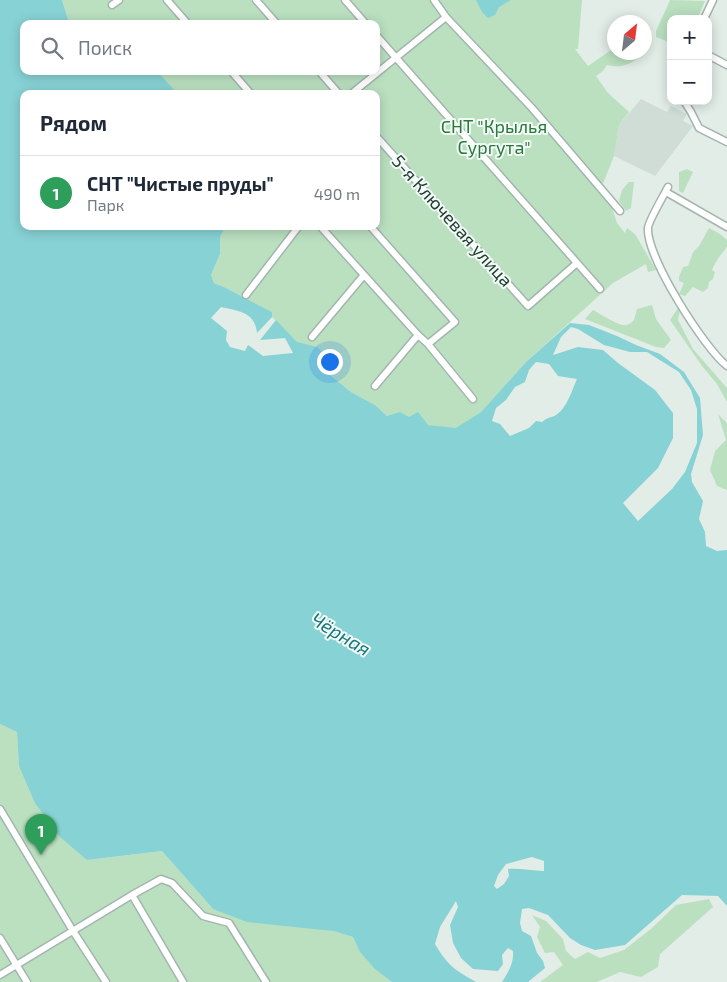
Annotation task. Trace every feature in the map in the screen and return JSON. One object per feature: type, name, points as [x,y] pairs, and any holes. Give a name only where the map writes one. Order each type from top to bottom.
[{"type":"street","points":[[112,6],[119,0]]},
{"type":"street","points":[[166,0],[184,20]]},
{"type":"street","points":[[256,0],[274,20]]},
{"type":"street","points":[[345,0],[362,20]]},
{"type":"street","points":[[434,0],[446,17],[532,108],[620,211]]},
{"type":"street","points":[[706,15],[713,0]]},
{"type":"street","points":[[380,70],[446,17]]},
{"type":"street","points":[[380,39],[600,289]]},
{"type":"street","points":[[712,57],[727,65]]},
{"type":"street","points":[[234,75],[248,90]]},
{"type":"street","points":[[322,75],[336,90]]},
{"type":"street","points":[[356,90],[374,75]]},
{"type":"street","points":[[686,105],[692,112],[699,128],[727,142]]},
{"type":"street","name":"5-я Ключевая улица","points":[[380,140],[528,306],[578,262]]},
{"type":"street","points":[[727,227],[667,190],[648,228],[653,251],[673,292],[717,359],[727,366]]},
{"type":"street","points":[[246,295],[296,230]]},
{"type":"street","points":[[324,230],[428,344],[474,399]]},
{"type":"street","points":[[374,230],[455,322],[428,344]]},
{"type":"street","points":[[312,336],[364,275]]},
{"type":"street","points":[[375,386],[418,335]]},
{"type":"street","points":[[0,809],[106,982]]},
{"type":"street","points":[[0,975],[132,894],[161,879],[172,882],[203,916],[228,923],[266,982]]},
{"type":"street","points":[[132,894],[183,982]]},
{"type":"street","points":[[0,938],[27,982]]},
{"type":"shaded area","points":[[641,99],[667,112],[671,106],[687,114],[683,121],[693,126],[655,176],[614,156],[619,125]]},
{"type":"green space","name":"CНТ \"Крылья Сургута\"","points":[[62,0],[582,0],[578,49],[575,49],[588,66],[607,53],[607,60],[636,60],[623,66],[607,65],[596,76],[608,93],[629,112],[619,125],[614,156],[600,191],[611,205],[617,223],[625,233],[627,228],[635,234],[656,270],[648,272],[646,264],[613,283],[527,361],[481,412],[456,429],[428,425],[408,417],[387,416],[375,405],[351,392],[330,375],[303,345],[297,342],[272,317],[272,312],[214,283],[211,275],[220,254],[220,237],[224,230],[380,230],[380,90],[174,90],[161,75],[380,75],[380,20],[68,20]]},
{"type":"green space","points":[[670,0],[705,1],[699,15],[667,15],[667,41],[656,37],[656,31]]},
{"type":"green space","points":[[687,169],[693,172],[683,193],[679,191],[679,172]]},
{"type":"green space","points":[[629,182],[634,182],[631,208],[626,211],[619,201],[622,190]]},
{"type":"green space","points":[[709,228],[727,240],[727,247],[712,270],[715,272],[713,279],[709,282],[708,288],[703,292],[693,287],[685,296],[679,294],[684,283],[679,281],[683,267],[688,266],[693,252],[699,246]]},
{"type":"green space","points":[[682,302],[678,320],[693,349],[727,388],[727,402],[717,384],[670,320]]},
{"type":"green space","points":[[652,305],[656,319],[671,340],[664,348],[656,347],[585,319],[593,310],[615,322],[627,325],[634,320],[637,309]]},
{"type":"green space","points":[[718,414],[727,423],[727,490],[717,486],[710,470],[715,451],[726,440]]},
{"type":"green space","points":[[0,724],[17,732],[19,766],[87,860],[162,851],[213,909],[333,931],[353,937],[370,962],[392,982],[0,982]]},
{"type":"green space","points":[[709,899],[713,907],[660,954],[658,967],[641,977],[620,972],[597,982],[540,982],[563,965],[554,952],[545,953],[537,937],[540,927],[532,915],[546,921],[563,939],[566,951],[575,959],[588,952],[600,958],[624,950],[652,928],[676,905]]},
{"type":"water","name":"Чёрная","points":[[0,0],[62,0],[68,20],[20,20],[20,75],[161,75],[174,90],[20,90],[20,230],[224,230],[220,237],[220,254],[211,275],[214,283],[272,312],[272,317],[257,333],[253,321],[245,314],[221,307],[211,318],[227,331],[226,340],[230,347],[245,351],[248,345],[263,356],[293,353],[285,338],[260,340],[276,320],[297,342],[317,347],[332,360],[330,375],[351,392],[375,405],[387,416],[400,412],[409,417],[418,412],[428,425],[456,428],[481,412],[527,361],[570,323],[589,325],[660,354],[684,372],[700,398],[703,435],[691,474],[692,482],[703,501],[699,519],[705,532],[706,546],[717,551],[727,550],[727,906],[718,896],[682,895],[625,945],[595,950],[581,945],[570,938],[548,915],[529,908],[522,909],[520,923],[522,931],[531,936],[545,968],[528,982],[502,982],[512,964],[513,951],[508,948],[502,955],[503,964],[498,971],[473,969],[461,958],[453,943],[450,925],[458,907],[456,901],[440,927],[435,944],[452,967],[476,982],[392,982],[375,969],[360,952],[353,937],[333,931],[247,922],[213,909],[162,851],[87,860],[60,837],[35,803],[19,766],[17,732],[0,724]],"holes":[[[571,327],[578,329],[604,345],[630,352],[647,352],[679,372],[691,390],[697,409],[697,443],[685,472],[672,489],[638,521],[623,503],[658,468],[673,438],[673,413],[655,390],[603,350],[578,347],[553,355],[561,337]],[[536,362],[549,364],[558,376],[577,379],[569,398],[556,415],[542,422],[536,421],[529,428],[510,436],[500,424],[492,421],[496,408],[506,400],[515,387],[525,382],[529,370]],[[532,857],[544,861],[544,871],[508,869],[509,876],[504,884],[497,889],[494,886],[498,875],[506,864]]]},
{"type":"water","points":[[476,0],[511,0],[499,7],[495,15],[488,18],[482,12]]},
{"type":"place","name":"СНТ \"Чистые пруды\"","points":[[41,855]]}]
